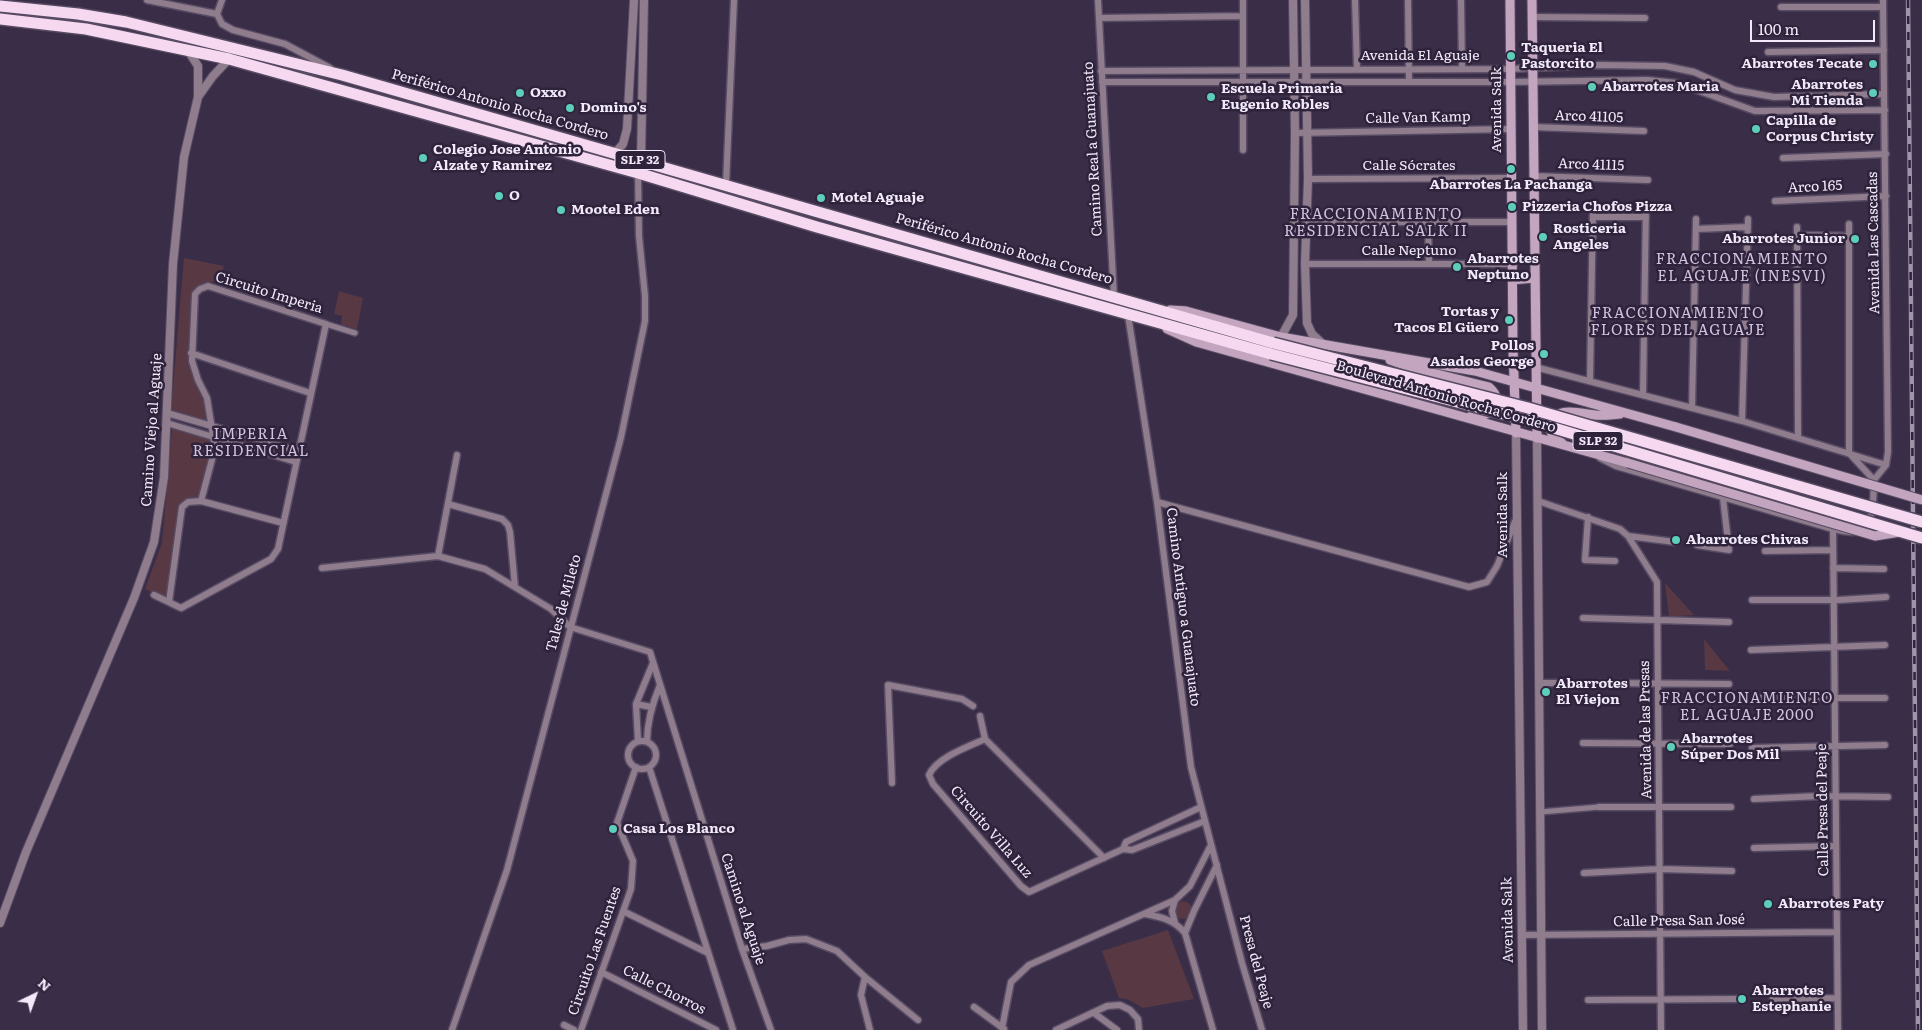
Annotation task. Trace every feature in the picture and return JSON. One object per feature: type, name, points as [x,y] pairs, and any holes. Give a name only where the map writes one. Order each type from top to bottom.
[{"type":"highway","name":"Periférico Antonio Rocha Cordero","points":[[0,6],[69,12],[126,22],[342,75],[726,184],[1275,344]]},
{"type":"highway","name":"Periférico Antonio Rocha Cordero","points":[[0,18],[86,29],[229,59],[638,173],[816,227],[1146,320],[1275,344]]},
{"type":"highway","name":"Boulevard Antonio Rocha Cordero","points":[[1275,344],[1538,411],[1922,522]]},
{"type":"highway","name":"Boulevard Antonio Rocha Cordero","points":[[1275,344],[1922,538]]},
{"type":"main road","name":"Avenida Salk","points":[[1510,0],[1513,382],[1516,433]]},
{"type":"main road","points":[[1532,0],[1537,438]]},
{"type":"main road","points":[[1512,280],[1534,278]]},
{"type":"main road","name":"Boulevard Antonio Rocha Cordero","points":[[1146,320],[1196,342],[1588,452]]},
{"type":"main road","points":[[1275,344],[1323,344],[1447,365],[1676,427],[1922,500]]},
{"type":"main road","points":[[1364,352],[1413,368],[1485,385],[1495,394],[1495,408],[1488,415],[1479,417],[1446,413]]},
{"type":"main road","points":[[1570,447],[1553,436],[1551,430],[1552,424],[1559,414],[1571,412],[1596,415],[1630,414]]},
{"type":"main road","points":[[1588,452],[1876,536],[1902,532]]},
{"type":"street","points":[[147,0],[217,14]]},
{"type":"street","points":[[222,0],[217,14],[222,24],[233,30],[285,44],[342,75]]},
{"type":"street","points":[[615,153],[623,144],[627,129],[634,0]]},
{"type":"street","points":[[641,160],[644,0]]},
{"type":"street","points":[[726,184],[733,0]]},
{"type":"street","name":"Camino Real a Guanajuato","points":[[1098,0],[1114,297]]},
{"type":"street","points":[[1242,0],[1244,70],[1243,150]]},
{"type":"street","points":[[1275,344],[1293,315],[1295,133],[1293,0]]},
{"type":"street","points":[[1305,0],[1308,180],[1305,264],[1307,323],[1312,334],[1323,344]]},
{"type":"street","points":[[1355,0],[1357,69]]},
{"type":"street","points":[[1408,0],[1409,81]]},
{"type":"street","points":[[1462,0],[1462,68]]},
{"type":"street","name":"Avenida Las Cascadas","points":[[1883,0],[1888,452],[1886,465]]},
{"type":"street","points":[[1781,7],[1883,8]]},
{"type":"street","points":[[1099,18],[1243,16]]},
{"type":"street","points":[[1532,17],[1645,18]]},
{"type":"street","name":"Camino Viejo al Aguaje","points":[[0,923],[44,806],[134,598],[154,542],[164,477],[174,254],[184,157],[198,96],[198,66],[187,49]]},
{"type":"street","points":[[1768,52],[1884,50]]},
{"type":"street","name":"Camino Viejo al Aguaje","points":[[198,96],[229,59]]},
{"type":"street","name":"Avenida El Aguaje","points":[[1101,71],[1510,69],[1600,65],[1665,66],[1694,72],[1735,90],[1774,97],[1884,94]]},
{"type":"street","name":"Avenida El Aguaje","points":[[1102,82],[1647,80],[1678,83],[1755,112],[1885,110]]},
{"type":"street","name":"Arco 41105","points":[[1533,127],[1644,131]]},
{"type":"street","name":"Calle Van Kamp","points":[[1295,133],[1511,130]]},
{"type":"street","points":[[1784,158],[1886,154]]},
{"type":"street","name":"Tales de Mileto","points":[[452,1030],[508,870],[621,437],[645,321],[645,296],[639,236],[638,173]]},
{"type":"street","name":"Arco 41115","points":[[1534,176],[1648,180]]},
{"type":"street","name":"Calle Sócrates","points":[[1308,180],[1511,178]]},
{"type":"street","name":"Arco 165","points":[[1775,201],[1886,196]]},
{"type":"street","points":[[1643,395],[1646,204]]},
{"type":"street","points":[[1590,381],[1594,205]]},
{"type":"street","points":[[1593,217],[1646,217]]},
{"type":"street","points":[[1692,408],[1696,219]]},
{"type":"street","points":[[1742,421],[1748,219]]},
{"type":"street","points":[[1306,222],[1512,222]]},
{"type":"street","points":[[1428,222],[1429,264]]},
{"type":"street","points":[[1535,367],[1742,421],[1849,453],[1886,465],[1874,480],[1849,453],[1849,224]]},
{"type":"street","points":[[1797,227],[1798,438]]},
{"type":"street","points":[[1696,229],[1748,228]]},
{"type":"street","points":[[1797,235],[1849,236]]},
{"type":"street","name":"Calle Neptuno","points":[[1305,264],[1512,264]]},
{"type":"street","name":"Circuito Imperia","points":[[154,595],[181,608],[271,559],[278,549],[326,324],[208,286],[200,289],[195,294],[191,353],[195,371],[207,398],[215,448],[201,501]]},
{"type":"street","name":"Camino Antiguo a Guanajuato","points":[[1128,315],[1157,502],[1191,766],[1226,900]]},
{"type":"street","points":[[326,324],[355,333]]},
{"type":"street","points":[[191,353],[310,393]]},
{"type":"street","points":[[167,413],[298,451]]},
{"type":"street","points":[[167,423],[296,462]]},
{"type":"street","name":"Avenida Salk","points":[[1516,433],[1524,1030]]},
{"type":"street","points":[[1537,438],[1542,1030]]},
{"type":"street","name":"Boulevard Antonio Rocha Cordero","points":[[1588,452],[1616,466],[1833,529],[1853,532],[1864,528],[1869,521],[1874,480]]},
{"type":"street","points":[[438,556],[457,455]]},
{"type":"street","points":[[1697,545],[1729,550],[1723,498]]},
{"type":"street","points":[[169,602],[182,507],[188,502],[201,501],[283,523]]},
{"type":"street","name":"Avenida de las Presas","points":[[1538,501],[1620,529],[1628,536],[1656,582],[1662,1030]]},
{"type":"street","points":[[1157,502],[1469,587],[1487,582],[1497,566],[1516,519]]},
{"type":"street","points":[[448,504],[502,519],[508,525],[516,587]]},
{"type":"street","points":[[1588,517],[1585,560],[1615,561]]},
{"type":"street","name":"Calle Presa del Peaje","points":[[1833,529],[1838,1030]]},
{"type":"street","points":[[1628,536],[1675,542]]},
{"type":"street","points":[[1765,551],[1833,550]]},
{"type":"street","points":[[322,568],[438,556],[485,569],[552,608],[570,627]]},
{"type":"street","points":[[1833,568],[1884,569]]},
{"type":"street","points":[[1752,600],[1834,600],[1886,597]]},
{"type":"street","points":[[1582,618],[1729,622]]},
{"type":"street","name":"Camino al Aguaje","points":[[570,627],[650,652],[742,949],[771,1030]]},
{"type":"street","points":[[1751,650],[1885,645]]},
{"type":"street","points":[[638,742],[636,704],[653,663]]},
{"type":"street","points":[[1584,683],[1658,682],[1729,684]]},
{"type":"street","points":[[1539,683],[1563,683]]},
{"type":"street","points":[[647,742],[647,726],[651,707],[660,685]]},
{"type":"street","points":[[892,784],[888,685],[962,699],[973,706]]},
{"type":"street","points":[[1758,698],[1885,698]]},
{"type":"street","points":[[636,704],[651,707]]},
{"type":"street","points":[[980,716],[985,739],[1104,858]]},
{"type":"street","name":"Circuito Villa Luz","points":[[985,739],[962,749],[932,767],[929,775],[933,784],[1021,886],[1029,892],[1123,849],[1132,850],[1205,821]]},
{"type":"street","points":[[638,742],[647,742],[654,747],[656,756],[649,767],[636,767],[628,756],[631,747],[638,742]]},
{"type":"street","points":[[1583,743],[1730,744]]},
{"type":"street","points":[[1752,748],[1885,745]]},
{"type":"street","name":"Circuito Las Fuentes","points":[[581,1030],[631,889],[634,861],[617,823],[636,767]]},
{"type":"street","points":[[649,767],[733,1030]]},
{"type":"street","points":[[1754,799],[1836,796],[1888,797]]},
{"type":"street","name":"Circuito Villa Luz","points":[[1123,849],[1126,842],[1201,807]]},
{"type":"street","points":[[1540,812],[1599,807],[1731,807]]},
{"type":"street","points":[[974,1007],[1004,1029],[1011,982],[1029,965],[1175,900],[1190,886],[1211,844]]},
{"type":"street","points":[[1754,848],[1836,846]]},
{"type":"street","points":[[1185,933],[1216,865]]},
{"type":"street","points":[[1584,873],[1660,869],[1732,871]]},
{"type":"street","points":[[1197,873],[1210,879]]},
{"type":"street","points":[[1174,923],[1172,911],[1175,900]]},
{"type":"street","name":"Presa del Peaje","points":[[1226,900],[1262,1030]]},
{"type":"street","points":[[623,911],[708,953]]},
{"type":"street","points":[[1144,914],[1165,918],[1185,933],[1213,1030]]},
{"type":"street","name":"Calle Presa San José","points":[[1522,935],[1837,932]]},
{"type":"street","points":[[742,949],[767,946],[789,940],[806,939],[837,951],[864,977],[918,1020]]},
{"type":"street","name":"Calle Chorros","points":[[601,972],[716,1030]]},
{"type":"street","points":[[864,977],[861,995],[870,1030]]},
{"type":"street","points":[[1773,998],[1838,998]]},
{"type":"street","points":[[1588,1000],[1737,999]]},
{"type":"street","points":[[1056,1030],[1107,1006],[1120,1005],[1130,1010],[1138,1019],[1139,1030]]},
{"type":"street","points":[[1094,1012],[1116,1030]]},
{"type":"street","name":"Circuito Las Fuentes","points":[[564,1025],[574,1030]]},
{"type":"shaded area","points":[[184,258],[224,266],[219,279],[199,287],[190,353],[202,389],[209,422],[171,410]]},
{"type":"shaded area","points":[[339,291],[363,298],[357,329],[341,325],[342,316],[334,314]]},
{"type":"shaded area","points":[[172,428],[211,440],[212,448],[198,498],[185,502],[178,513],[167,599],[145,589],[162,543]]},
{"type":"shaded area","points":[[219,431],[292,453],[293,456],[219,436],[216,434]]},
{"type":"shaded area","points":[[1665,583],[1694,615],[1669,617]]},
{"type":"shaded area","points":[[1704,639],[1730,671],[1705,670]]},
{"type":"shaded area","points":[[1183,901],[1189,904],[1192,910],[1189,916],[1183,919],[1177,916],[1174,910],[1177,904]]},
{"type":"shaded area","points":[[1168,930],[1194,999],[1143,1008],[1129,1000],[1119,998],[1102,951]]},
{"type":"railway","points":[[1908,0],[1918,1030]]},
{"type":"place","name":"Taqueria El Pastorcito","points":[[1511,56]]},
{"type":"place","name":"Abarrotes Tecate","points":[[1873,64]]},
{"type":"place","name":"Abarrotes Maria","points":[[1592,87]]},
{"type":"place","name":"Oxxo","points":[[520,93]]},
{"type":"place","name":"Abarrotes Mi Tienda","points":[[1873,93]]},
{"type":"place","name":"Escuela Primaria Eugenio Robles","points":[[1211,97]]},
{"type":"place","name":"Domino's","points":[[570,108]]},
{"type":"place","name":"Capilla de Corpus Christy","points":[[1756,129]]},
{"type":"place","name":"Colegio Jose Antonio Alzate y Ramirez","points":[[423,158]]},
{"type":"place","name":"Abarrotes La Pachanga","points":[[1511,169]]},
{"type":"place","name":"O","points":[[499,196]]},
{"type":"place","name":"Motel Aguaje","points":[[821,198]]},
{"type":"place","name":"Pizzeria Chofos Pizza","points":[[1512,207]]},
{"type":"place","name":"Mootel Eden","points":[[561,210]]},
{"type":"place","name":"Rosticeria Angeles","points":[[1543,237]]},
{"type":"place","name":"Abarrotes Junior","points":[[1855,239]]},
{"type":"place","name":"Abarrotes Neptuno","points":[[1457,267]]},
{"type":"place","name":"Tortas y Tacos El Güero","points":[[1509,320]]},
{"type":"place","name":"Pollos Asados George","points":[[1544,354]]},
{"type":"place","name":"Abarrotes Chivas","points":[[1676,540]]},
{"type":"place","name":"Abarrotes El Viejon","points":[[1546,692]]},
{"type":"place","name":"Abarrotes Súper Dos Mil","points":[[1671,747]]},
{"type":"place","name":"Casa Los Blanco","points":[[613,829]]},
{"type":"place","name":"Abarrotes Paty","points":[[1768,904]]},
{"type":"place","name":"Abarrotes Estephanie","points":[[1742,999]]},
{"type":"district","name":"FRACCIONAMIENTO RESIDENCIAL SALK II","points":[[1376,224]]},
{"type":"district","name":"FRACCIONAMIENTO EL AGUAJE (INESVI)","points":[[1742,268]]},
{"type":"district","name":"FRACCIONAMIENTO FLORES DEL AGUAJE","points":[[1678,322]]},
{"type":"district","name":"IMPERIA RESIDENCIAL","points":[[251,444]]},
{"type":"district","name":"FRACCIONAMIENTO EL AGUAJE 2000","points":[[1747,708]]}]
